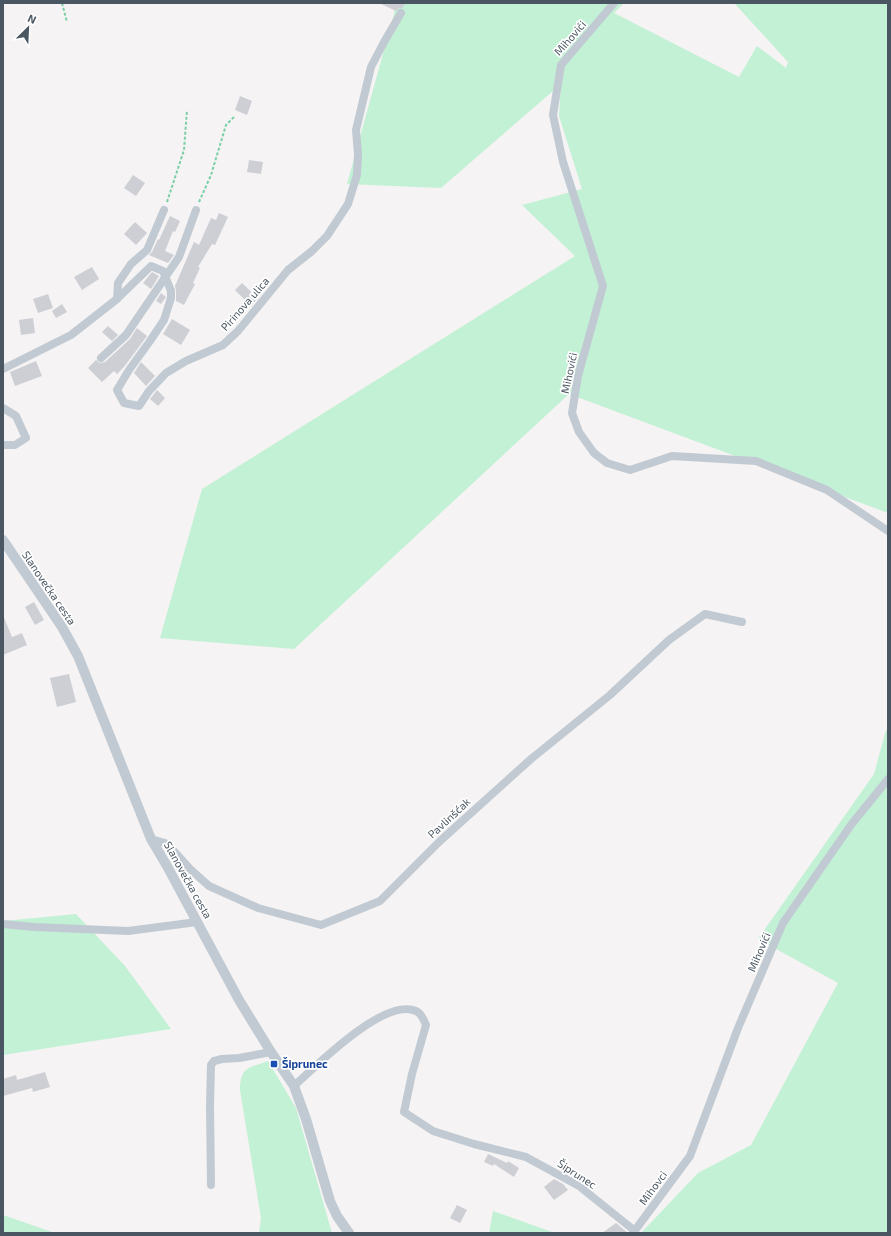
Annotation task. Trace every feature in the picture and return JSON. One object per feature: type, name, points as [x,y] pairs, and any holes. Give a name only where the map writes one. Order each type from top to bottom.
[{"type":"street","name":"Mihovići","points":[[614,3],[561,65],[553,115],[563,162],[603,286],[578,376],[572,413],[579,432],[594,453],[607,463],[630,470],[672,456],[756,461],[827,490],[888,531]]},
{"type":"street","name":"Pirinova ulica","points":[[166,277],[171,291],[171,298],[164,320],[117,390],[124,403],[139,406],[149,391],[166,373],[186,360],[223,345],[238,331],[288,270],[312,251],[327,236],[348,204],[357,175],[358,154],[356,130],[371,67],[402,13]]},
{"type":"street","points":[[117,299],[118,283],[131,264],[146,250],[164,210]]},
{"type":"street","points":[[101,358],[126,335],[179,257],[196,210]]},
{"type":"street","points":[[3,369],[71,335],[117,299],[152,266],[164,271],[166,277]]},
{"type":"street","points":[[3,408],[16,416],[26,438],[15,445],[3,445]]},
{"type":"street","name":"Slanovečka cesta","points":[[3,540],[62,627],[78,656],[151,840],[167,866],[240,1000],[271,1052],[294,1086],[306,1119],[330,1200],[337,1216],[349,1233]]},
{"type":"street","name":"Pavlinšćak","points":[[151,840],[165,844],[171,848],[190,869],[209,886],[258,908],[321,925],[380,901],[440,840],[531,759],[610,695],[669,640],[705,614],[742,622]]},
{"type":"street","name":"Mihovići","points":[[690,1156],[738,1028],[783,923],[851,825],[888,779]]},
{"type":"street","points":[[3,924],[34,927],[128,931],[197,922]]},
{"type":"street","name":"Šiprunec","points":[[294,1086],[342,1044],[369,1023],[386,1014],[400,1010],[409,1009],[417,1011],[426,1025],[412,1074],[404,1112],[432,1131],[474,1144],[526,1157],[579,1186],[634,1232]]},
{"type":"street","points":[[211,1185],[211,1065],[214,1061],[222,1059],[239,1058],[271,1052]]},
{"type":"street","name":"Mihovci","points":[[634,1232],[690,1156]]},
{"type":"path","points":[[62,3],[67,22]]},
{"type":"path","points":[[164,210],[184,150],[187,110]]},
{"type":"path","points":[[196,210],[210,175],[226,125],[234,117]]},
{"type":"green space","points":[[397,3],[624,3],[614,13],[739,77],[757,46],[786,68],[788,62],[734,3],[888,3],[888,513],[569,394],[294,649],[160,638],[202,489],[575,256],[522,205],[582,189],[559,116],[561,84],[441,188],[347,184]]},
{"type":"green space","points":[[886,730],[888,731],[888,1233],[641,1233],[698,1173],[751,1145],[838,983],[758,939],[874,774]]},
{"type":"green space","points":[[76,914],[125,966],[171,1029],[3,1055],[3,921]]},
{"type":"green space","points":[[268,1061],[296,1108],[332,1233],[259,1233],[261,1218],[240,1090],[240,1082],[244,1073],[251,1067]]},
{"type":"green space","points":[[493,1211],[555,1233],[489,1233]]},
{"type":"green space","points":[[3,1215],[55,1233],[3,1233]]},
{"type":"building","points":[[379,3],[406,3],[402,8],[399,8],[396,11]]},
{"type":"building","points":[[240,96],[252,101],[247,115],[235,110]]},
{"type":"building","points":[[249,160],[263,162],[261,174],[247,172]]},
{"type":"building","points":[[133,175],[145,183],[136,196],[124,188]]},
{"type":"building","points":[[219,213],[228,217],[215,245],[212,244],[198,267],[200,268],[193,283],[195,284],[184,305],[176,301],[175,286],[194,242],[199,245],[211,218],[216,220]]},
{"type":"building","points":[[170,216],[180,221],[175,232],[173,231],[165,251],[174,255],[168,263],[149,255],[158,239],[159,240]]},
{"type":"building","points":[[135,222],[147,233],[136,245],[124,234]]},
{"type":"building","points":[[92,267],[99,279],[82,290],[74,277]]},
{"type":"building","points":[[152,272],[159,276],[151,289],[143,283]]},
{"type":"building","points":[[242,283],[258,298],[251,306],[235,290]]},
{"type":"building","points":[[161,293],[166,297],[161,304],[156,301]]},
{"type":"building","points":[[48,294],[53,308],[38,313],[33,299]]},
{"type":"building","points":[[62,304],[67,312],[56,318],[52,311]]},
{"type":"building","points":[[33,318],[35,333],[21,335],[19,320]]},
{"type":"building","points":[[172,319],[190,330],[181,345],[163,334]]},
{"type":"building","points":[[108,326],[118,335],[112,341],[102,332]]},
{"type":"building","points":[[137,328],[147,336],[124,367],[117,374],[114,371],[102,382],[88,368],[96,360],[100,363],[105,362],[130,339]]},
{"type":"building","points":[[36,361],[42,376],[15,386],[10,372]]},
{"type":"building","points":[[141,362],[155,376],[146,386],[134,373]]},
{"type":"building","points":[[157,390],[165,398],[158,406],[150,399]]},
{"type":"building","points":[[34,602],[44,620],[35,625],[25,607]]},
{"type":"building","points":[[3,615],[12,637],[22,633],[27,645],[3,655]]},
{"type":"building","points":[[69,674],[76,702],[57,707],[50,678]]},
{"type":"building","points":[[45,1072],[50,1087],[33,1092],[32,1088],[3,1096],[3,1079],[16,1075],[17,1080]]},
{"type":"building","points":[[488,1154],[507,1163],[508,1161],[519,1168],[514,1177],[494,1164],[493,1166],[484,1162]]},
{"type":"building","points":[[554,1179],[563,1184],[568,1190],[554,1200],[544,1187]]},
{"type":"building","points":[[457,1205],[467,1210],[460,1223],[450,1218]]},
{"type":"building","points":[[616,1223],[628,1233],[602,1233]]},
{"type":"place","name":"Šiprunec","points":[[274,1064]]}]
